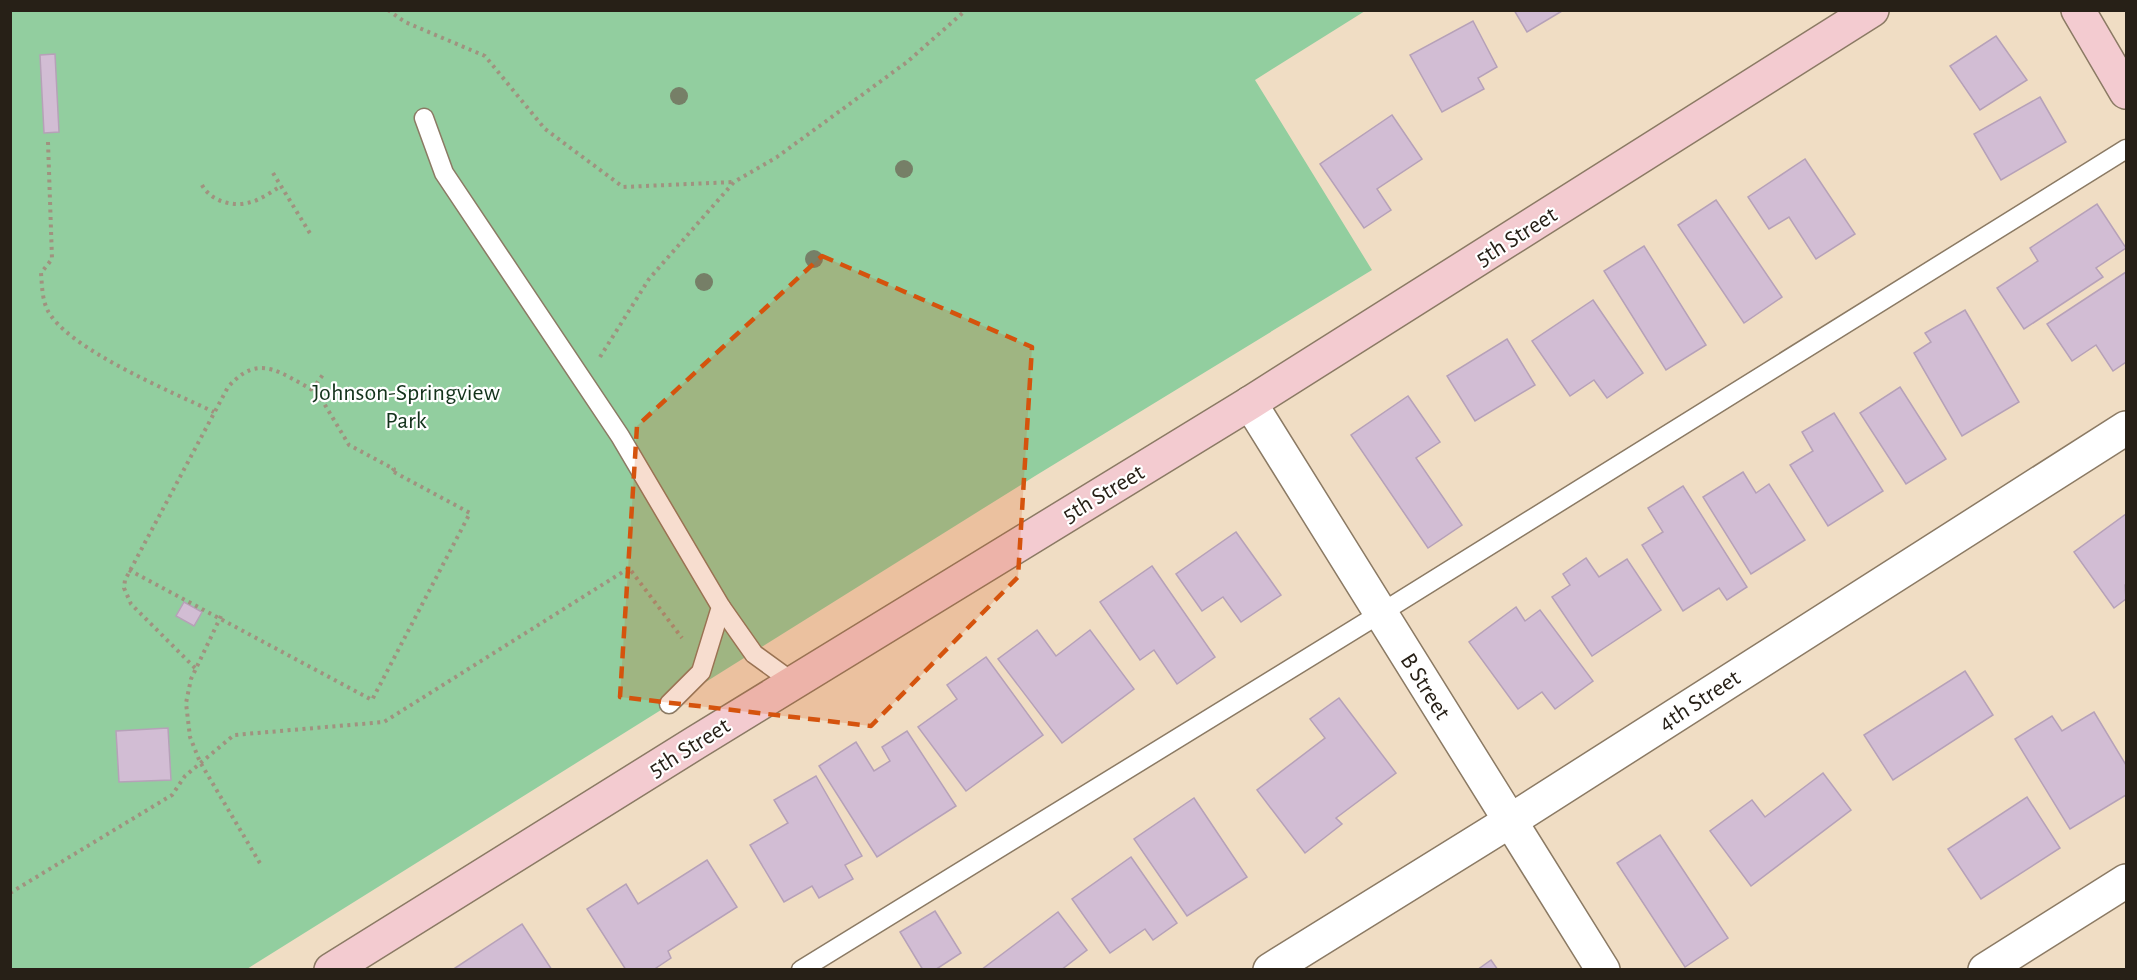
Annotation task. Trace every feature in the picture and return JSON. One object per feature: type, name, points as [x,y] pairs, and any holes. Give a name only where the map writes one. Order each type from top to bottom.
[{"type":"street","name":"5th Street","points":[[331,969],[1250,403],[1872,10]]},
{"type":"street","points":[[2078,10],[2127,92]]},
{"type":"street","name":"B Street","points":[[1250,403],[1602,969]]},
{"type":"street","name":"4th Street","points":[[1270,969],[1510,821],[2127,428]]},
{"type":"street","points":[[1984,969],[2127,881]]},
{"type":"lane","points":[[424,118],[444,173],[620,436],[721,606],[754,654],[794,682]]},
{"type":"lane","points":[[801,969],[1381,613],[2127,149]]},
{"type":"lane","points":[[669,704],[700,672],[721,606]]},
{"type":"path","points":[[388,10],[405,22],[485,56],[545,129],[623,187],[734,182]]},
{"type":"path","points":[[584,383],[649,279],[734,182],[777,157],[907,62],[966,10]]},
{"type":"path","points":[[48,142],[52,259],[41,273],[42,291],[48,310],[64,330],[99,355],[214,412]]},
{"type":"path","points":[[273,173],[311,235]]},
{"type":"path","points":[[202,185],[214,198],[222,202],[239,204],[255,201],[281,186]]},
{"type":"path","points":[[129,570],[372,700],[470,513],[392,472],[394,469],[349,445],[319,395],[312,390],[280,372],[260,367],[240,375],[228,387],[214,412],[129,570],[124,588],[131,604],[195,668]]},
{"type":"path","points":[[312,390],[324,373]]},
{"type":"path","points":[[10,893],[172,795],[185,776],[234,735],[384,722],[628,568],[691,651],[684,657],[700,672]]},
{"type":"path","points":[[220,618],[195,668],[188,691],[186,714],[190,737],[200,762],[261,865]]},
{"type":"highlighted area","points":[[822,256],[1032,347],[1018,577],[871,726],[620,697],[637,426]]},
{"type":"green space","name":"Johnson-Springview Park","points":[[10,11],[1365,11],[1255,80],[1372,270],[1035,476],[247,969],[11,969]]},
{"type":"building","points":[[1514,10],[1561,10],[1562,11],[1527,32]]},
{"type":"building","points":[[1473,21],[1497,67],[1478,78],[1484,89],[1442,112],[1410,55]]},
{"type":"building","points":[[1996,36],[2027,80],[1980,110],[1950,66]]},
{"type":"building","points":[[55,54],[59,132],[44,133],[40,55]]},
{"type":"building","points":[[2040,97],[2066,142],[2001,180],[1974,134]]},
{"type":"building","points":[[1392,115],[1422,159],[1377,189],[1391,210],[1364,228],[1320,164]]},
{"type":"building","points":[[1805,159],[1855,234],[1816,259],[1789,217],[1769,229],[1748,197]]},
{"type":"building","points":[[1716,200],[1782,297],[1744,323],[1678,225]]},
{"type":"building","points":[[2097,204],[2126,248],[2096,268],[2103,277],[2024,329],[1997,288],[2038,261],[2030,248]]},
{"type":"building","points":[[1644,246],[1706,345],[1666,370],[1604,271]]},
{"type":"building","points":[[2126,272],[2126,362],[2113,371],[2096,345],[2072,361],[2047,324]]},
{"type":"building","points":[[1593,300],[1643,373],[1607,398],[1594,380],[1570,396],[1532,341]]},
{"type":"building","points":[[1965,310],[2019,402],[1962,436],[1914,353],[1931,342],[1925,333]]},
{"type":"building","points":[[1507,339],[1535,385],[1475,421],[1447,376]]},
{"type":"building","points":[[1900,387],[1946,459],[1906,484],[1860,413]]},
{"type":"building","points":[[1408,396],[1440,442],[1416,458],[1462,525],[1428,548],[1351,435]]},
{"type":"building","points":[[1834,413],[1883,491],[1828,526],[1790,465],[1813,451],[1802,432]]},
{"type":"building","points":[[1743,472],[1756,493],[1769,484],[1805,540],[1751,574],[1703,497]]},
{"type":"building","points":[[1683,486],[1747,587],[1727,600],[1719,588],[1683,611],[1642,545],[1663,532],[1648,508]]},
{"type":"building","points":[[2126,514],[2126,599],[2114,608],[2074,552]]},
{"type":"building","points":[[1236,532],[1281,595],[1241,622],[1223,597],[1202,611],[1176,574]]},
{"type":"building","points":[[1586,558],[1599,577],[1627,559],[1661,610],[1592,656],[1552,597],[1570,585],[1563,574]]},
{"type":"building","points":[[1152,566],[1215,657],[1177,684],[1154,650],[1140,660],[1100,602]]},
{"type":"building","points":[[184,602],[202,612],[194,626],[176,616]]},
{"type":"building","points":[[1516,607],[1525,621],[1540,610],[1593,681],[1555,709],[1542,692],[1518,709],[1469,642]]},
{"type":"building","points":[[1037,630],[1056,656],[1090,630],[1134,689],[1062,743],[998,659]]},
{"type":"building","points":[[986,657],[1043,735],[966,791],[918,727],[957,699],[947,685]]},
{"type":"building","points":[[1965,671],[1993,715],[1893,780],[1864,735]]},
{"type":"building","points":[[1339,698],[1396,773],[1336,818],[1342,824],[1305,853],[1257,790],[1325,738],[1310,719]]},
{"type":"building","points":[[2094,712],[2126,765],[2126,795],[2070,829],[2015,739],[2052,716],[2062,731]]},
{"type":"building","points":[[168,728],[171,780],[119,782],[116,731]]},
{"type":"building","points":[[907,731],[956,806],[877,857],[819,766],[856,742],[874,771],[890,761],[882,747]]},
{"type":"building","points":[[1823,773],[1851,810],[1751,886],[1710,831],[1752,800],[1765,817]]},
{"type":"building","points":[[816,776],[862,856],[845,865],[853,879],[819,898],[812,886],[784,902],[750,845],[788,823],[774,800]]},
{"type":"building","points":[[2027,797],[2060,848],[1981,899],[1948,849]]},
{"type":"building","points":[[1194,798],[1247,877],[1187,916],[1134,839]]},
{"type":"building","points":[[1660,835],[1728,938],[1685,967],[1617,863]]},
{"type":"building","points":[[1131,857],[1177,923],[1153,940],[1145,929],[1110,953],[1072,899]]},
{"type":"building","points":[[707,860],[737,907],[668,951],[671,958],[653,970],[626,970],[587,909],[626,884],[638,904]]},
{"type":"building","points":[[935,911],[961,953],[935,970],[923,970],[900,932]]},
{"type":"building","points":[[1058,912],[1087,950],[1061,970],[981,970]]},
{"type":"building","points":[[522,924],[552,970],[452,970]]},
{"type":"building","points":[[1491,960],[1498,970],[1477,970]]}]
